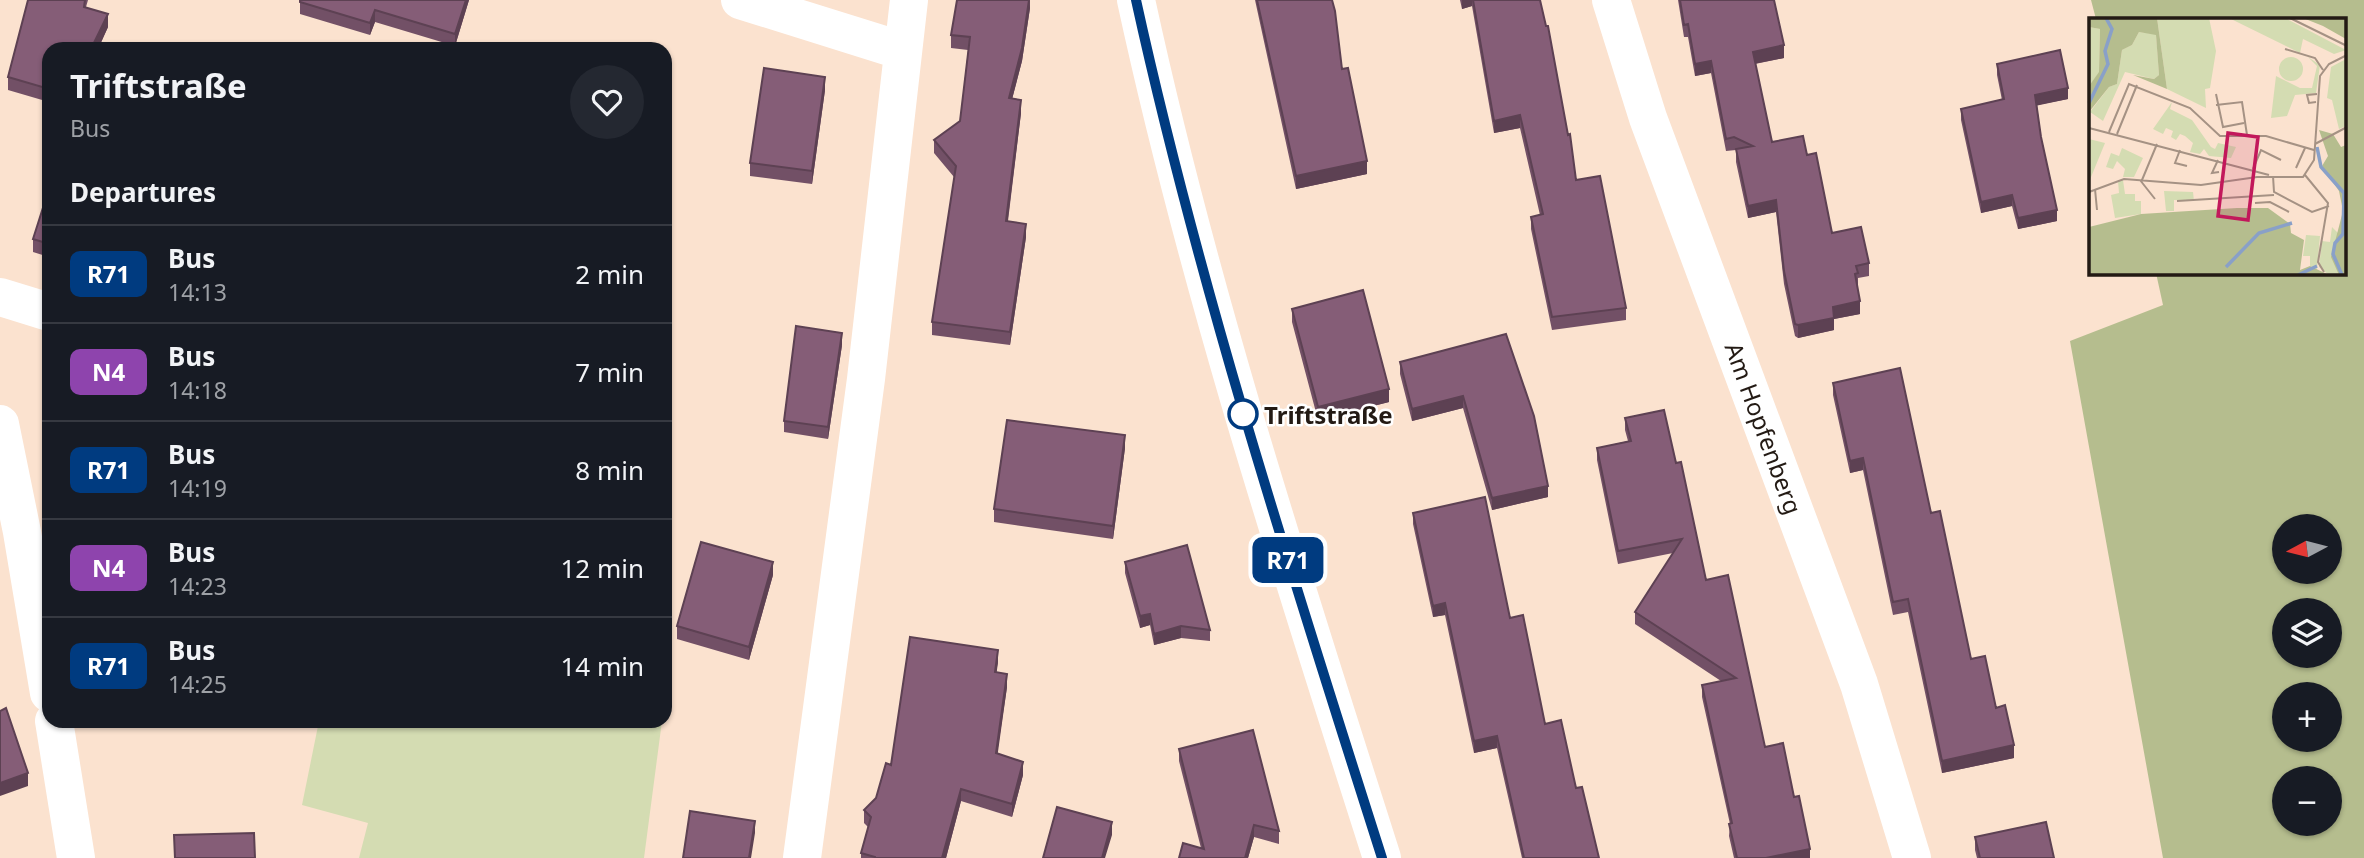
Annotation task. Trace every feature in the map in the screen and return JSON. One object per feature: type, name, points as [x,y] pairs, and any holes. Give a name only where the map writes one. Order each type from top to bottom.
[{"type":"street","points":[[740,0],[903,51]]},
{"type":"street","points":[[802,858],[866,379],[909,0]]},
{"type":"street","points":[[1136,0],[1158,100],[1244,415],[1382,858]]},
{"type":"street","name":"Am Hopfenberg","points":[[1611,0],[1648,118],[1859,684],[1912,858]]},
{"type":"street","points":[[0,298],[42,310]]},
{"type":"street","points":[[0,424],[42,651]]},
{"type":"street","points":[[55,728],[76,858]]},
{"type":"green space","points":[[2091,0],[2364,0],[2364,858],[2163,858],[2070,341],[2163,305],[2156,275],[2346,275],[2346,18],[2096,18]]},
{"type":"green space","points":[[318,728],[661,728],[644,858],[359,858],[368,823],[302,805]]},
{"type":"building","points":[[28,0],[85,0],[84,7],[108,14],[94,42],[42,42],[42,87],[8,77]]},
{"type":"building","points":[[300,0],[466,0],[455,34],[375,10],[370,23]]},
{"type":"building","points":[[957,0],[1029,0],[1022,48],[1009,98],[1021,100],[1006,221],[1026,224],[1010,332],[932,322],[956,166],[934,140],[960,121],[970,37],[951,35]]},
{"type":"building","points":[[1257,0],[1332,0],[1342,69],[1348,68],[1367,161],[1296,176]]},
{"type":"building","points":[[1473,0],[1540,0],[1548,26],[1568,135],[1570,134],[1576,180],[1600,176],[1626,308],[1552,317],[1531,217],[1543,214],[1520,115],[1494,121]]},
{"type":"building","points":[[1680,0],[1774,0],[1784,45],[1753,52],[1772,142],[1803,136],[1807,155],[1816,153],[1832,233],[1861,227],[1869,263],[1856,266],[1860,301],[1833,307],[1834,318],[1795,324],[1784,271],[1776,200],[1748,206],[1736,149],[1753,146],[1734,137],[1726,139],[1711,61],[1695,64],[1688,24],[1684,25]]},
{"type":"building","points":[[2060,50],[2068,88],[2035,95],[2057,210],[2018,218],[2012,195],[1981,202],[1961,109],[2004,99],[1997,64]]},
{"type":"building","points":[[764,68],[825,77],[812,171],[750,163]]},
{"type":"building","points":[[42,211],[42,242],[33,239]]},
{"type":"building","points":[[1363,290],[1389,389],[1318,407],[1292,309]]},
{"type":"building","points":[[796,326],[842,333],[828,427],[784,421]]},
{"type":"building","points":[[1506,334],[1534,416],[1548,486],[1492,498],[1463,396],[1412,409],[1400,362]]},
{"type":"building","points":[[1900,368],[1931,513],[1940,511],[1971,659],[1985,656],[1996,708],[2005,705],[2014,745],[1942,761],[1908,599],[1893,602],[1863,458],[1850,461],[1833,383]]},
{"type":"building","points":[[1664,410],[1676,463],[1681,462],[1706,580],[1728,575],[1765,747],[1783,743],[1794,797],[1799,796],[1810,849],[1766,858],[1737,858],[1702,685],[1736,678],[1635,612],[1682,539],[1618,551],[1597,448],[1631,441],[1625,418]]},
{"type":"building","points":[[1007,420],[1125,435],[1113,526],[994,509]]},
{"type":"building","points":[[1485,497],[1510,618],[1523,615],[1545,724],[1561,720],[1576,788],[1582,787],[1599,858],[1524,858],[1497,736],[1474,741],[1445,603],[1433,606],[1413,513]]},
{"type":"building","points":[[701,542],[773,562],[749,647],[677,626]]},
{"type":"building","points":[[1187,545],[1210,630],[1181,626],[1154,634],[1150,614],[1140,616],[1125,562]]},
{"type":"building","points":[[910,637],[998,650],[995,672],[1007,674],[996,753],[1023,762],[1012,804],[961,789],[942,858],[875,858],[861,853],[871,817],[864,810],[876,798],[886,763],[891,765]]},
{"type":"building","points":[[6,708],[28,773],[0,783],[0,711]]},
{"type":"building","points":[[1253,730],[1279,831],[1254,825],[1245,858],[1179,858],[1183,843],[1204,849],[1179,749]]},
{"type":"building","points":[[1057,807],[1112,822],[1102,858],[1043,858]]},
{"type":"building","points":[[690,811],[755,821],[749,858],[683,858]]},
{"type":"building","points":[[2046,822],[2054,858],[1980,858],[1975,837]]},
{"type":"building","points":[[254,833],[255,858],[175,858],[174,835]]},
{"type":"bus line","name":"R71","points":[[1136,0],[1158,100],[1244,415],[1382,858]]},
{"type":"place","name":"Triftstraße","points":[[1243,414]]}]
